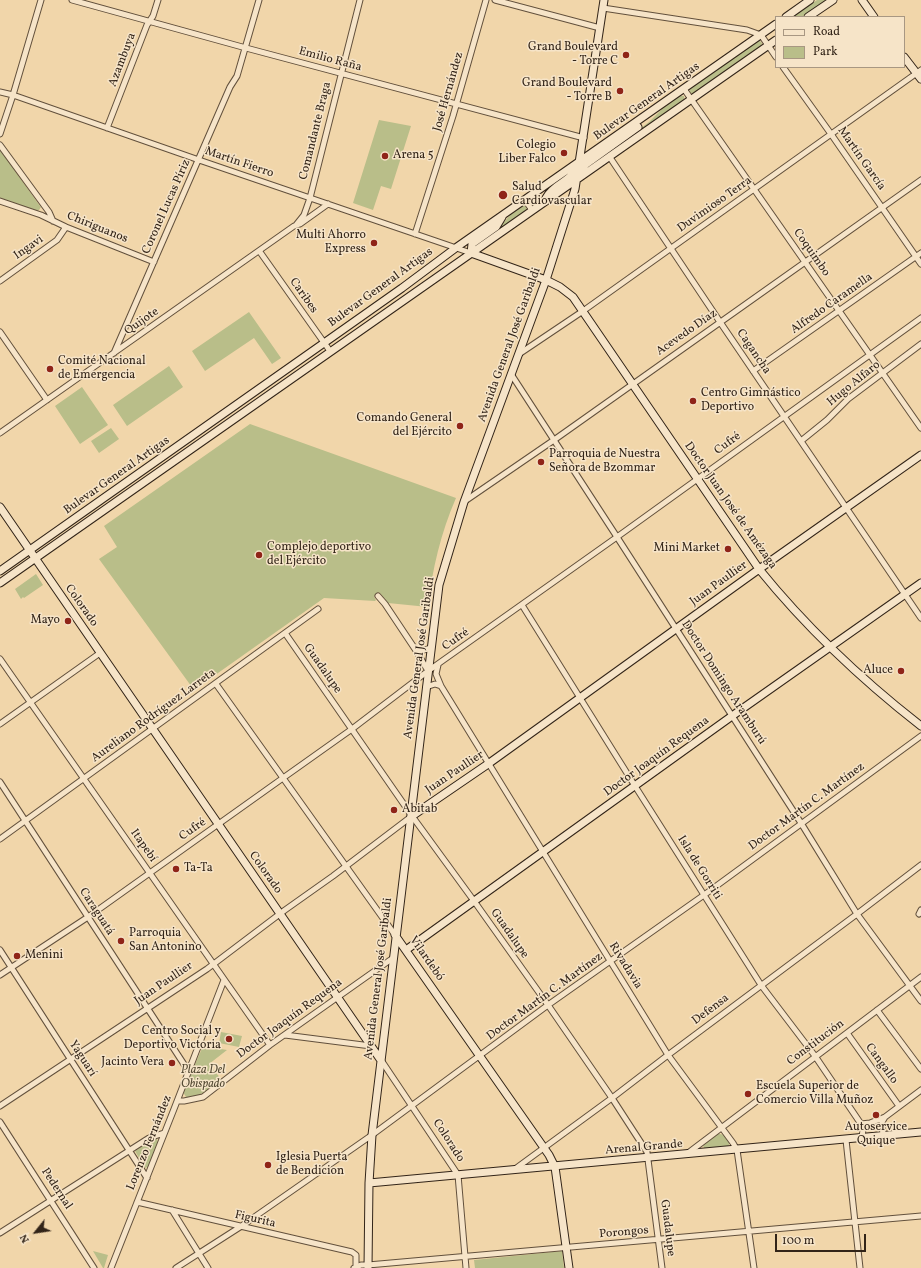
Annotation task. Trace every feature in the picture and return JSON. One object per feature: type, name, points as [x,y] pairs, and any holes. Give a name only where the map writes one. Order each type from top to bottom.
[{"type":"street","points":[[0,134],[41,0]]},
{"type":"street","name":"Emilio Raña","points":[[72,0],[584,138]]},
{"type":"street","name":"Azambuya","points":[[107,128],[153,16],[158,0]]},
{"type":"street","name":"Coronel Lucas Píriz","points":[[114,354],[230,87],[237,76],[259,0]]},
{"type":"street","name":"Comandante Braga","points":[[310,198],[360,0]]},
{"type":"street","name":"José Hernández","points":[[415,234],[457,105],[486,0]]},
{"type":"street","points":[[494,0],[600,28]]},
{"type":"street","name":"Avenida General José Garibaldi","points":[[368,1267],[369,1183],[372,1136],[395,935],[412,816],[439,585],[464,502],[546,280],[573,196],[584,138],[604,0]]},
{"type":"street","points":[[787,16],[810,0]]},
{"type":"street","points":[[809,16],[833,0]]},
{"type":"street","points":[[862,0],[873,16]]},
{"type":"street","points":[[603,8],[747,30],[761,35],[775,56]]},
{"type":"street","name":"Bulevar General Artigas","points":[[0,571],[402,288],[456,247],[775,25]]},
{"type":"street","name":"Bulevar General Artigas","points":[[0,583],[775,41]]},
{"type":"street","points":[[905,58],[919,74]]},
{"type":"street","name":"Martín García","points":[[784,68],[921,264]]},
{"type":"street","name":"Duvimioso Terra","points":[[519,354],[583,311],[831,134],[919,74]]},
{"type":"street","name":"Coquimbo","points":[[684,89],[921,428]]},
{"type":"street","name":"Martín Fierro","points":[[0,92],[13,95],[471,253]]},
{"type":"street","points":[[577,180],[585,165],[644,123],[652,111]]},
{"type":"street","name":"Chiriguanos","points":[[0,145],[49,212],[54,222]]},
{"type":"street","name":"Cagancha","points":[[609,156],[921,618]]},
{"type":"street","points":[[544,202],[549,193],[573,175],[580,162]]},
{"type":"street","name":"Acevedo Díaz","points":[[464,502],[806,263],[921,180]]},
{"type":"street","name":"Quijote","points":[[0,433],[260,252],[294,226],[304,215],[310,198]]},
{"type":"street","points":[[525,200],[532,210]]},
{"type":"street","name":"Chiriguanos","points":[[0,201],[41,215],[66,227],[154,262]]},
{"type":"street","name":"Quijote","points":[[294,226],[300,224],[328,204]]},
{"type":"street","points":[[471,253],[472,244],[496,227],[504,214]]},
{"type":"street","name":"Ingavi","points":[[0,281],[57,240],[66,227]]},
{"type":"street","name":"Caribes","points":[[260,252],[330,351]]},
{"type":"street","name":"Doctor Juan José de Amézaga","points":[[471,253],[546,280],[568,292],[583,311],[759,569],[778,592],[831,646],[894,705],[921,726]]},
{"type":"street","name":"Alfredo Caramella","points":[[754,371],[921,253]]},
{"type":"street","name":"Cufré","points":[[0,975],[88,917],[218,825],[352,729],[438,664],[618,537],[921,318]]},
{"type":"street","points":[[0,332],[48,400]]},
{"type":"street","name":"Hugo Alfaro","points":[[801,441],[827,420],[848,400],[921,344]]},
{"type":"street","name":"Doctor Domingo Aramburú","points":[[511,374],[618,537],[801,823],[857,914],[921,1001]]},
{"type":"street","name":"Juan Paullier","points":[[0,1106],[213,964],[412,816],[488,764],[676,628],[921,455]]},
{"type":"street","name":"Colorado","points":[[0,507],[280,913],[458,1175],[466,1268]]},
{"type":"street","name":"Doctor Joaquín Requena","points":[[406,950],[732,716],[921,583]]},
{"type":"street","points":[[378,596],[417,652],[428,672]]},
{"type":"street","name":"Isla de Gorriti","points":[[522,605],[761,985],[815,1056],[861,1124],[863,1130],[862,1138]]},
{"type":"street","name":"Aureliano Rodríguez Larreta","points":[[0,839],[318,609]]},
{"type":"street","name":"Guadalupe","points":[[285,633],[412,816],[548,1005],[647,1152],[662,1268]]},
{"type":"street","points":[[417,652],[431,648]]},
{"type":"street","points":[[0,724],[100,653]]},
{"type":"street","name":"Itapebí","points":[[0,659],[270,1045]]},
{"type":"street","name":"Rivadavia","points":[[438,664],[436,674],[441,686],[488,764],[668,1055],[734,1143],[737,1150],[754,1268]]},
{"type":"street","name":"Vilardebó","points":[[216,684],[481,1056],[544,1148],[555,1167],[569,1268]]},
{"type":"street","points":[[426,687],[435,684],[441,686]]},
{"type":"street","name":"Doctor Martín C. Martínez","points":[[176,1268],[372,1136],[548,1005],[704,895],[921,736]]},
{"type":"street","name":"Caraguatá","points":[[0,782],[189,1072]]},
{"type":"street","name":"Defensa","points":[[512,1170],[612,1098],[921,865]]},
{"type":"street","name":"Yaguarí","points":[[0,950],[147,1178]]},
{"type":"street","name":"Doctor Joaquín Requena","points":[[178,1100],[184,1102],[203,1097],[270,1045],[393,958]]},
{"type":"street","name":"Constitución","points":[[686,1155],[921,977]]},
{"type":"street","name":"Lorenzo Fernández","points":[[110,1268],[178,1100],[224,980]]},
{"type":"street","points":[[877,1010],[921,1069]]},
{"type":"street","name":"Cangallo","points":[[847,1033],[899,1106]]},
{"type":"street","points":[[285,1035],[371,1046]]},
{"type":"street","points":[[861,1124],[870,1123],[885,1117],[921,1090]]},
{"type":"street","points":[[882,1136],[882,1122],[885,1117]]},
{"type":"street","name":"Pedernal","points":[[0,1122],[52,1200],[94,1268]]},
{"type":"street","name":"Arenal Grande","points":[[369,1183],[686,1155],[921,1132]]},
{"type":"street","points":[[0,1233],[153,1136],[164,1133]]},
{"type":"street","points":[[846,1140],[860,1268]]},
{"type":"street","name":"Figurita","points":[[137,1202],[352,1252],[356,1255],[355,1267]]},
{"type":"street","points":[[172,1210],[208,1268]]},
{"type":"street","name":"Porongos","points":[[355,1267],[363,1265],[368,1267],[921,1216]]},
{"type":"green space","points":[[817,0],[826,0],[803,16],[794,16]]},
{"type":"green space","points":[[758,41],[762,43],[761,46],[694,93],[690,93],[690,89]]},
{"type":"green space","points":[[680,96],[684,96],[684,100],[586,169],[649,122],[663,108]]},
{"type":"green space","name":"Arena 5","points":[[379,120],[411,126],[391,189],[381,186],[373,210],[353,203]]},
{"type":"green space","points":[[0,150],[41,207],[39,210],[37,211],[0,198]]},
{"type":"green space","points":[[525,205],[527,210],[479,243],[504,222],[511,214]]},
{"type":"green space","points":[[249,312],[281,358],[272,364],[254,338],[205,371],[192,351]]},
{"type":"green space","points":[[169,366],[183,387],[127,426],[113,405]]},
{"type":"green space","points":[[82,387],[108,425],[80,444],[55,406]]},
{"type":"green space","name":"Complejo deportivo del Ejército","points":[[250,424],[456,498],[438,551],[428,607],[388,603],[379,592],[374,597],[376,600],[375,601],[324,598],[194,690],[99,559],[117,547],[104,526]]},
{"type":"green space","points":[[111,428],[119,439],[99,453],[91,441]]},
{"type":"green space","points":[[36,574],[43,585],[21,599],[15,589]]},
{"type":"green space","points":[[221,1032],[242,1036],[239,1047],[219,1043]]},
{"type":"green space","name":"Plaza Del Obispado","points":[[203,1046],[227,1050],[209,1064],[221,1079],[201,1094],[186,1097],[183,1092]]},
{"type":"green space","points":[[718,1134],[724,1135],[728,1139],[729,1145],[727,1147],[704,1148],[704,1143]]},
{"type":"green space","points":[[153,1139],[157,1139],[158,1142],[148,1167],[145,1168],[135,1151]]},
{"type":"green space","points":[[93,1251],[108,1255],[104,1268],[103,1268]]},
{"type":"green space","points":[[562,1251],[564,1268],[475,1268],[474,1260]]},
{"type":"place","name":"Grand Boulevard - Torre C","points":[[626,55]]},
{"type":"place","name":"Grand Boulevard - Torre B","points":[[620,91]]},
{"type":"place","name":"Colegio Liber Falco","points":[[564,153]]},
{"type":"place","name":"Arena 5","points":[[385,156]]},
{"type":"place","name":"Salud Cardiovascular","points":[[503,195]]},
{"type":"place","name":"Multi Ahorro Express","points":[[374,243]]},
{"type":"place","name":"Comité Nacional de Emergencia","points":[[50,369]]},
{"type":"place","name":"Centro Gimnástico Deportivo","points":[[693,401]]},
{"type":"place","name":"Comando General del Ejército","points":[[460,426]]},
{"type":"place","name":"Parroquia de Nuestra Señora de Bzommar","points":[[541,462]]},
{"type":"place","name":"Mini Market","points":[[728,549]]},
{"type":"place","name":"Complejo deportivo del Ejército","points":[[259,555]]},
{"type":"place","name":"Mayo","points":[[68,621]]},
{"type":"place","name":"Aluce","points":[[901,671]]},
{"type":"place","name":"Abitab","points":[[394,810]]},
{"type":"place","name":"Ta-Ta","points":[[176,869]]},
{"type":"place","name":"Parroquia San Antonino","points":[[121,941]]},
{"type":"place","name":"Menini","points":[[17,956]]},
{"type":"place","name":"Centro Social y Deportivo Victoria","points":[[229,1039]]},
{"type":"place","name":"Jacinto Vera","points":[[172,1063]]},
{"type":"place","name":"Escuela Superior de Comercio Villa Muñoz","points":[[748,1094]]},
{"type":"place","name":"Autoservice Quique","points":[[876,1115]]},
{"type":"place","name":"Iglesia Puerta de Bendicion","points":[[268,1165]]}]
